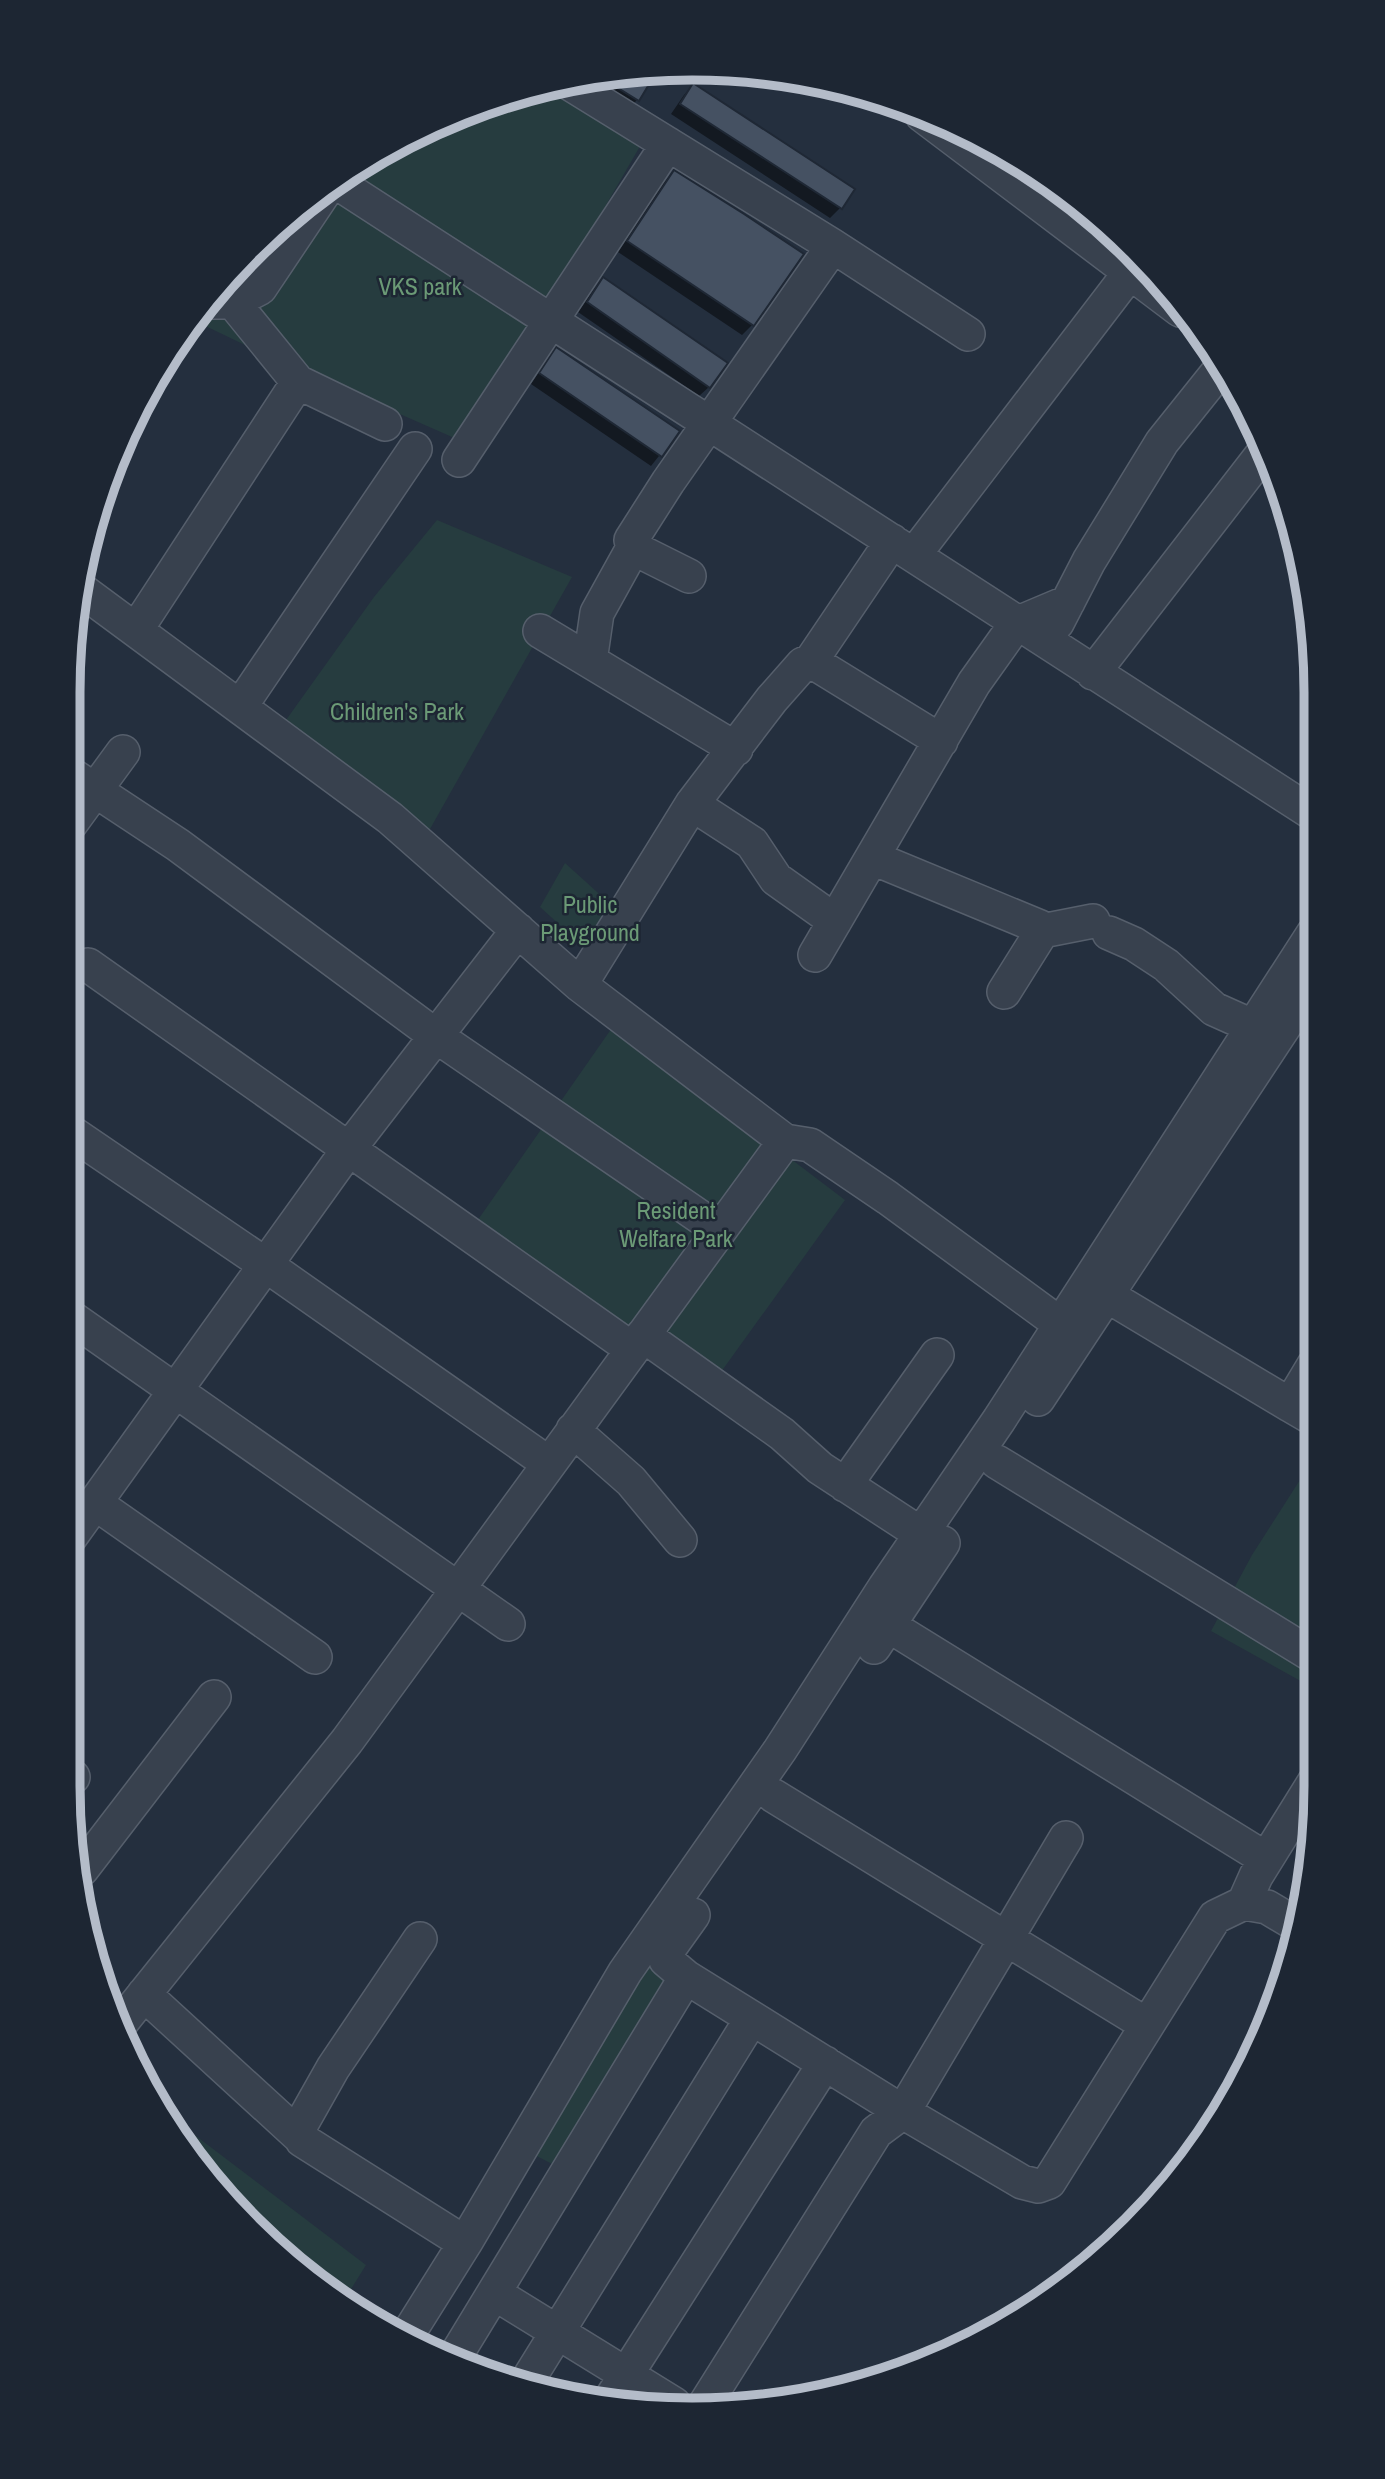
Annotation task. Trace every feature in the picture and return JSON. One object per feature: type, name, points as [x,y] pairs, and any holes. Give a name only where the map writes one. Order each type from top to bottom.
[{"type":"street","points":[[582,91],[968,334]]},
{"type":"street","points":[[961,143],[1127,262]]},
{"type":"street","points":[[458,460],[668,144]]},
{"type":"street","points":[[345,189],[1304,808]]},
{"type":"street","points":[[222,301],[260,288],[288,233]]},
{"type":"street","points":[[689,576],[634,548],[631,540],[832,246]]},
{"type":"street","points":[[580,985],[692,804],[772,699],[803,664],[811,662],[1133,268]]},
{"type":"street","points":[[221,303],[298,382],[385,424]]},
{"type":"street","points":[[1047,644],[1089,561],[1162,442],[1216,375]]},
{"type":"street","points":[[136,630],[298,382]]},
{"type":"street","points":[[240,707],[415,449]]},
{"type":"street","points":[[1093,673],[1258,459]]},
{"type":"street","points":[[590,661],[597,613],[634,548]]},
{"type":"street","points":[[89,595],[390,817],[580,985],[785,1141],[810,1145],[888,1198],[1060,1324]]},
{"type":"street","points":[[815,955],[974,683],[1016,624],[1068,602]]},
{"type":"street","points":[[540,631],[736,749]]},
{"type":"street","points":[[811,662],[941,741]]},
{"type":"street","points":[[123,752],[83,782],[178,845],[436,1036],[719,1230]]},
{"type":"street","points":[[692,804],[752,843],[776,879],[835,921]]},
{"type":"street","points":[[873,858],[1037,924],[1042,931]]},
{"type":"street","points":[[1042,931],[1101,927],[1166,965],[1214,1009],[1252,1026]]},
{"type":"street","points":[[80,1524],[348,1150],[518,930]]},
{"type":"street","points":[[1004,992],[1042,931]]},
{"type":"street","points":[[1290,1920],[1268,1907],[1244,1903],[1215,1917],[1049,2182],[1038,2186],[1022,2182],[903,2112],[685,1976],[666,1960],[668,1950],[997,1462],[1252,1026],[1304,946]]},
{"type":"street","points":[[88,965],[348,1150],[637,1342],[782,1434],[820,1468],[921,1534]]},
{"type":"street","points":[[411,2329],[625,1972],[780,1751],[1060,1324],[1097,1289],[1304,996]]},
{"type":"street","points":[[80,1138],[548,1463]]},
{"type":"street","points":[[126,2017],[347,1741],[785,1141]]},
{"type":"street","points":[[1097,1289],[1302,1412]]},
{"type":"street","points":[[80,1324],[508,1624]]},
{"type":"street","points":[[845,1485],[937,1355]]},
{"type":"street","points":[[573,1430],[631,1481],[681,1540]]},
{"type":"street","points":[[997,1462],[1304,1650]]},
{"type":"street","points":[[95,1503],[315,1657]]},
{"type":"street","points":[[888,1625],[1266,1859]]},
{"type":"street","points":[[86,1864],[214,1698]]},
{"type":"street","points":[[774,1796],[1147,2025]]},
{"type":"street","points":[[1244,1903],[1266,1859],[1303,1823]]},
{"type":"street","points":[[709,2398],[876,2133],[903,2112],[1066,1838]]},
{"type":"street","points":[[298,2135],[298,2130],[333,2068],[420,1939]]},
{"type":"street","points":[[458,2352],[685,1976]]},
{"type":"street","points":[[144,1994],[302,2140],[465,2243]]},
{"type":"street","points":[[530,2377],[752,2018]]},
{"type":"street","points":[[619,2386],[825,2063]]},
{"type":"street","points":[[494,2293],[557,2333],[619,2386],[653,2397]]},
{"type":"green space","name":"VKS park","points":[[598,88],[654,122],[468,444],[203,325],[213,312],[244,311],[277,295],[338,194],[387,162],[458,127],[534,101]]},
{"type":"green space","name":"Children's Park","points":[[437,520],[572,577],[421,845],[276,734],[374,597]]},
{"type":"green space","name":"Public Playground","points":[[565,863],[638,929],[605,966],[540,907]]},
{"type":"green space","name":"Resident Welfare Park","points":[[614,1025],[845,1200],[703,1397],[475,1224]]},
{"type":"green space","points":[[1304,1474],[1304,1683],[1211,1631],[1252,1555]]},
{"type":"green space","points":[[636,1958],[671,1981],[558,2167],[523,2149]]},
{"type":"green space","points":[[184,2127],[366,2265],[349,2293],[320,2272],[289,2247],[232,2190]]},
{"type":"building","points":[[650,82],[639,101],[615,86]]},
{"type":"building","points":[[693,83],[855,189],[842,209],[680,104]]},
{"type":"building","points":[[674,170],[804,254],[754,326],[627,241]]},
{"type":"building","points":[[603,277],[728,363],[710,388],[587,302]]},
{"type":"building","points":[[556,347],[680,431],[662,457],[539,373]]}]
